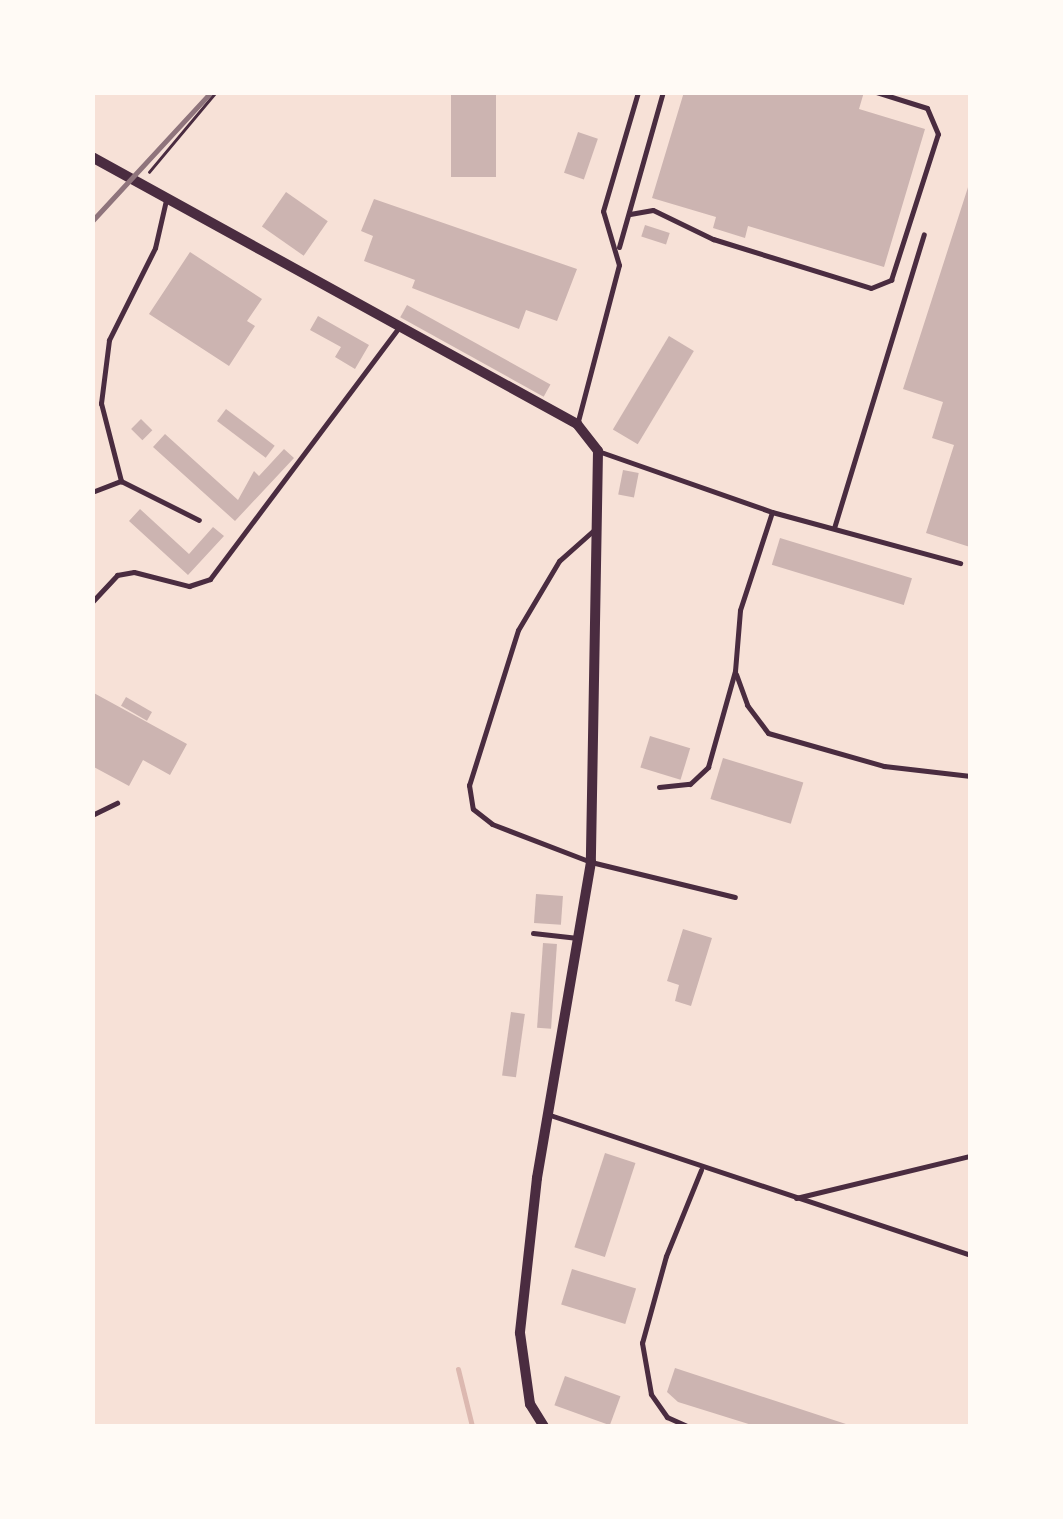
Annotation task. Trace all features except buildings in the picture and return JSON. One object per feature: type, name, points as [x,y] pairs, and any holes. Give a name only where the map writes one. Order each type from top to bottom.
[{"type":"street","points":[[92,158],[396,330],[577,424],[598,451],[591,862],[547,1114],[520,1333],[530,1404],[544,1426]]},
{"type":"lane","points":[[618,250],[603,211],[638,92]]},
{"type":"lane","points":[[577,424],[618,250],[662,92]]},
{"type":"lane","points":[[630,214],[653,210],[713,240],[871,288],[891,280],[938,134],[926,108],[876,92]]},
{"type":"lane","points":[[121,481],[101,403],[109,340],[156,248],[166,200]]},
{"type":"lane","points":[[834,528],[924,234]]},
{"type":"lane","points":[[92,602],[116,575],[134,572],[188,586],[210,579],[396,330]]},
{"type":"lane","points":[[92,401],[101,403]]},
{"type":"lane","points":[[598,451],[772,512],[960,563]]},
{"type":"lane","points":[[92,492],[121,481],[199,520]]},
{"type":"lane","points":[[659,788],[690,784],[708,767],[736,671],[740,610],[772,512]]},
{"type":"lane","points":[[597,526],[560,561],[518,630],[469,785],[473,809],[492,824],[591,862],[735,897]]},
{"type":"lane","points":[[736,671],[747,706],[768,732],[884,766],[970,776]]},
{"type":"lane","points":[[92,815],[117,803]]},
{"type":"lane","points":[[532,933],[578,938]]},
{"type":"lane","points":[[547,1114],[700,1170],[970,1255]]},
{"type":"lane","points":[[793,1198],[970,1156]]},
{"type":"lane","points":[[688,1426],[667,1416],[652,1394],[642,1342],[666,1256],[700,1170]]},
{"type":"path","points":[[138,184],[216,93]]},
{"type":"path","points":[[178,1426],[209,1426]]},
{"type":"waterway","points":[[458,1369],[472,1426]]},
{"type":"railway","points":[[92,221],[211,92]]}]
